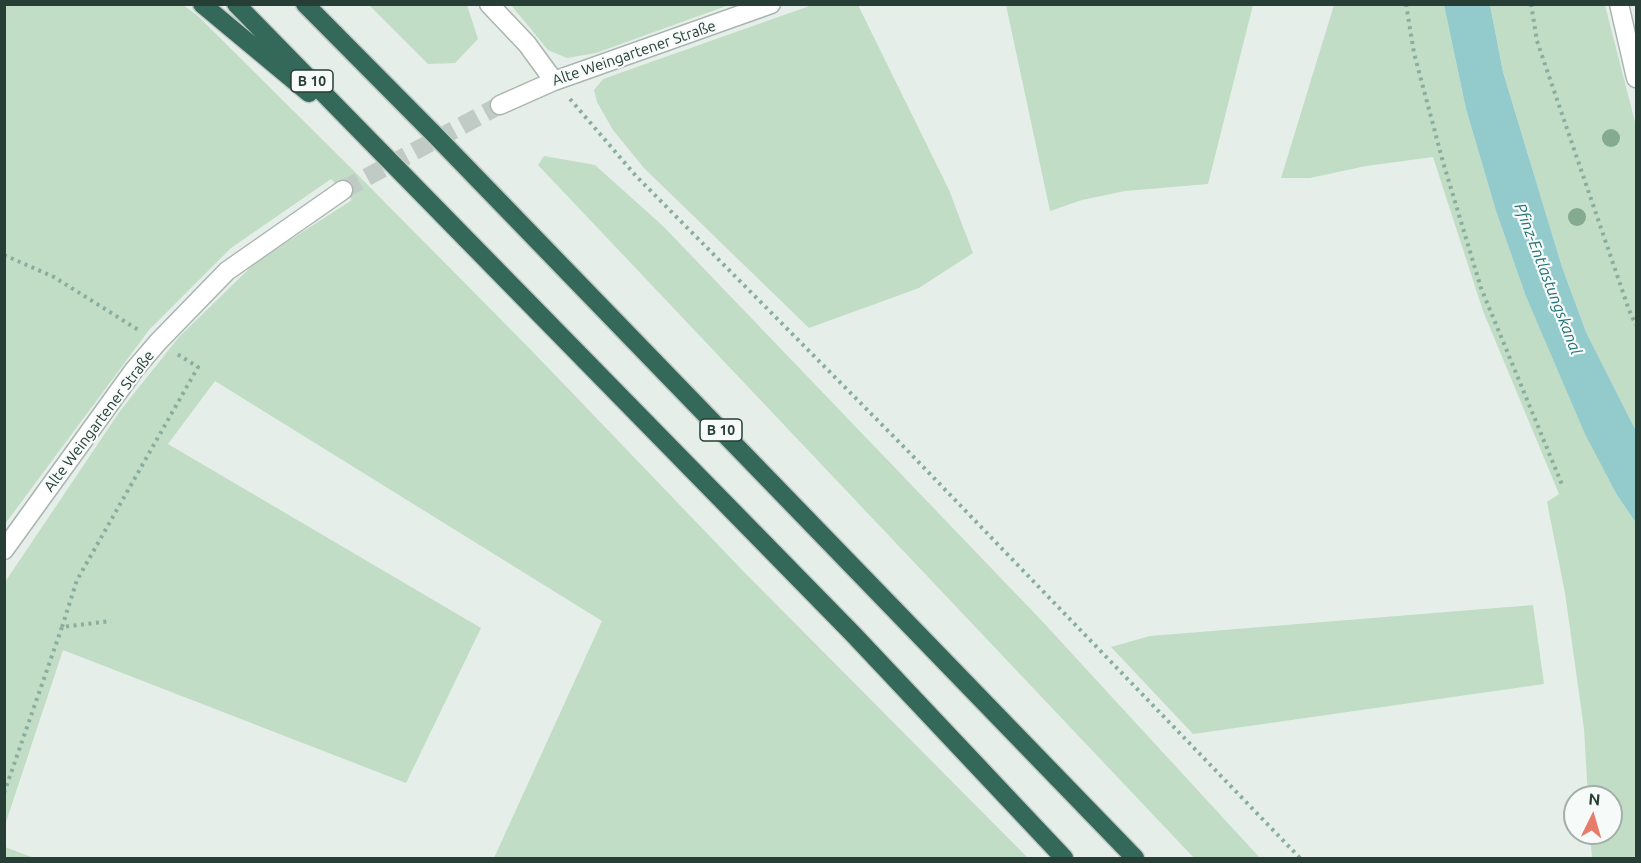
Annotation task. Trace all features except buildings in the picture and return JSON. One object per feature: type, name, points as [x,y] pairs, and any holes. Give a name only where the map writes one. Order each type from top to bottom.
[{"type":"highway","points":[[202,4],[387,157]]},
{"type":"highway","name":"B 10","points":[[236,4],[853,634],[1064,858]]},
{"type":"highway","name":"B 10","points":[[305,4],[1135,858]]},
{"type":"street","points":[[489,4],[527,44],[554,81]]},
{"type":"street","name":"Alte Weingartener Straße","points":[[500,105],[554,81],[771,4]]},
{"type":"street","points":[[1619,4],[1636,78]]},
{"type":"street","name":"Alte Weingartener Straße","points":[[4,550],[134,370],[158,342],[227,271],[343,190]]},
{"type":"path","points":[[1406,4],[1414,53],[1443,162],[1481,288],[1563,487]]},
{"type":"path","points":[[1531,4],[1537,41],[1636,325]]},
{"type":"path","points":[[554,81],[636,176],[905,448],[1300,858]]},
{"type":"path","points":[[4,255],[54,277],[198,367],[76,580],[4,793]]},
{"type":"path","points":[[62,627],[111,621]]},
{"type":"green space","points":[[182,4],[198,16],[350,167],[532,351],[747,575],[1028,858],[494,858],[602,621],[215,381],[168,444],[481,628],[406,783],[63,650],[5,825],[5,582],[120,411],[179,337],[256,262],[352,200],[331,179],[231,248],[149,330],[5,524],[5,5]]},
{"type":"green space","points":[[815,4],[858,5],[949,190],[973,253],[919,288],[809,328],[644,168],[613,130],[597,102],[594,90],[603,79]]},
{"type":"green space","points":[[369,5],[467,5],[478,39],[455,63],[428,64]]},
{"type":"green space","points":[[511,5],[729,5],[596,53],[567,58],[548,50]]},
{"type":"green space","points":[[1006,5],[1253,5],[1208,184],[1125,191],[1082,200],[1050,211]]},
{"type":"green space","points":[[1334,5],[1444,5],[1466,109],[1496,211],[1525,294],[1617,495],[1636,523],[1636,858],[1592,858],[1591,845],[1623,845],[1623,785],[1587,785],[1584,729],[1565,593],[1547,502],[1559,494],[1483,311],[1433,157],[1366,166],[1310,178],[1281,178]]},
{"type":"green space","points":[[1490,5],[1605,5],[1636,126],[1636,431],[1586,332],[1562,267],[1503,72]]},
{"type":"green space","points":[[544,156],[595,165],[663,226],[1042,621],[1260,858],[1194,858],[538,165]]},
{"type":"green space","points":[[1533,605],[1544,684],[1193,734],[1111,647],[1150,636]]},
{"type":"green space","points":[[5,847],[34,858],[5,858]]},
{"type":"water","name":"Pfinz-Entlastungskanal","points":[[1444,5],[1490,5],[1503,72],[1562,267],[1586,332],[1636,431],[1636,523],[1617,495],[1585,434],[1525,294],[1496,211],[1466,109]]},
{"type":"tunnel","points":[[343,190],[500,105]]}]
